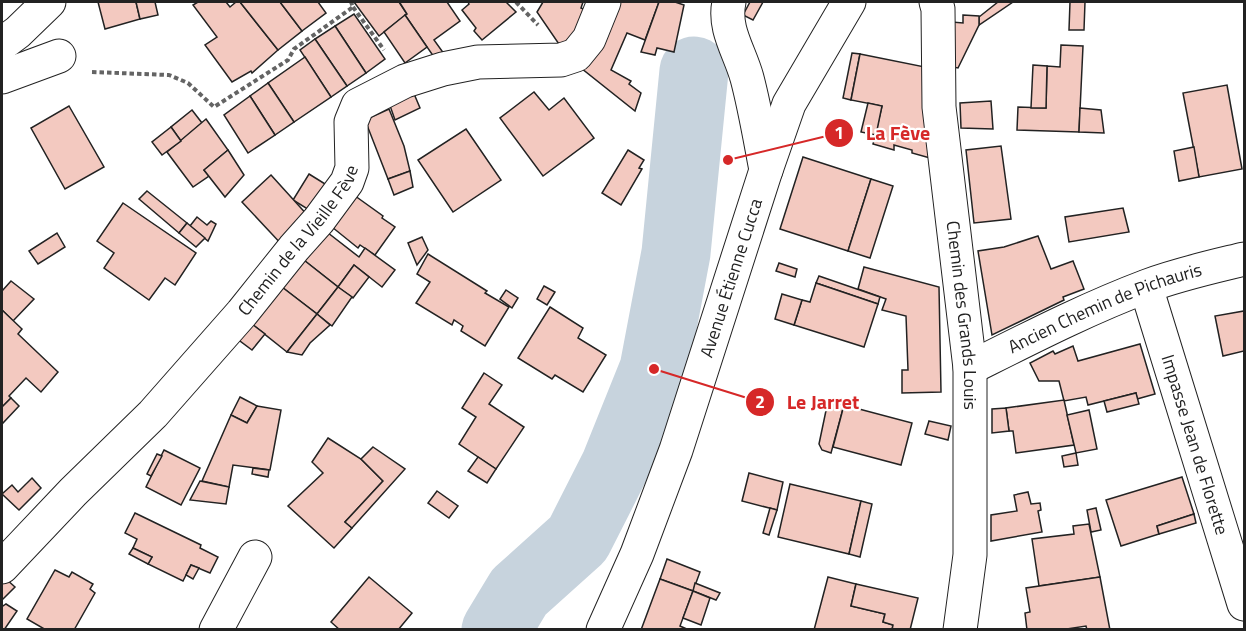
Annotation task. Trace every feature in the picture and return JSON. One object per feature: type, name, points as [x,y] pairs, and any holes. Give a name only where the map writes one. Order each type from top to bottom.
[{"type":"street","points":[[2,44],[49,2]]},
{"type":"street","name":"Chemin de la Vieille Fève","points":[[2,567],[73,492],[153,414],[242,313],[319,220],[346,182],[352,168],[351,122],[358,105],[405,81],[443,69],[478,62],[561,60],[576,55],[589,39],[604,2]]},
{"type":"street","points":[[729,2],[727,12],[729,28],[746,75],[765,170]]},
{"type":"street","name":"Avenue Étienne Cucca","points":[[603,630],[637,554],[676,450],[765,170],[789,104],[849,2]]},
{"type":"street","name":"Chemin des Grands Louis","points":[[936,2],[939,107],[970,368],[970,555],[960,630]]},
{"type":"street","points":[[2,77],[59,56]]},
{"type":"street","name":"Ancien Chemin de Pichauris","points":[[970,368],[1058,325],[1146,287],[1189,272],[1245,259]]},
{"type":"street","name":"Impasse Jean de Florette","points":[[1146,287],[1245,604]]},
{"type":"street","points":[[216,630],[255,556]]},
{"type":"path","points":[[351,2],[405,81]]},
{"type":"path","points":[[516,2],[540,28]]},
{"type":"path","points":[[89,72],[169,75],[188,83],[214,107],[288,60],[294,49],[353,7]]},
{"type":"building","points":[[98,2],[136,2],[140,19],[105,29]]},
{"type":"building","points":[[136,2],[155,2],[158,15],[140,19]]},
{"type":"building","points":[[198,2],[226,2],[230,7],[240,2],[278,50],[252,73],[251,71],[232,82],[205,45],[217,37],[193,5]]},
{"type":"building","points":[[240,2],[280,2],[302,31],[278,50]]},
{"type":"building","points":[[280,2],[318,2],[326,13],[302,31]]},
{"type":"building","points":[[354,2],[399,2],[407,14],[379,36]]},
{"type":"building","points":[[401,2],[447,2],[460,21],[434,40],[447,58],[436,60],[405,15],[407,14]]},
{"type":"building","points":[[468,2],[506,2],[516,12],[482,40],[462,10],[469,4]]},
{"type":"building","points":[[543,2],[583,2],[581,8],[591,12],[563,50],[537,12]]},
{"type":"building","points":[[612,2],[659,2],[645,40],[627,33],[611,70],[631,81],[629,84],[641,93],[635,111],[581,68]]},
{"type":"building","points":[[659,2],[675,2],[684,5],[674,52],[657,48],[655,55],[641,52]]},
{"type":"building","points":[[750,2],[763,2],[753,20],[743,15]]},
{"type":"building","points":[[998,2],[1013,2],[979,25],[979,17]]},
{"type":"building","points":[[1070,2],[1085,2],[1084,30],[1069,30]]},
{"type":"building","points":[[354,14],[385,59],[366,73],[335,26]]},
{"type":"building","points":[[405,15],[427,47],[405,63],[384,32]]},
{"type":"building","points":[[963,15],[979,16],[979,25],[958,68],[947,66],[952,22],[963,23]]},
{"type":"building","points":[[335,26],[366,73],[347,86],[315,39]]},
{"type":"building","points":[[315,39],[347,86],[331,97],[300,50]]},
{"type":"building","points":[[1061,45],[1083,46],[1079,132],[1017,130],[1018,107],[1046,108],[1047,66],[1060,67]]},
{"type":"building","points":[[852,53],[860,54],[851,100],[843,98]]},
{"type":"building","points":[[860,54],[925,67],[930,158],[894,145],[894,150],[873,144],[882,106],[851,100]]},
{"type":"building","points":[[305,57],[331,97],[294,122],[268,83]]},
{"type":"building","points":[[1033,65],[1047,66],[1046,108],[1031,108]]},
{"type":"building","points":[[268,83],[294,122],[275,135],[250,96]]},
{"type":"building","points":[[1227,85],[1242,169],[1199,177],[1183,93]]},
{"type":"building","points":[[412,89],[420,108],[395,120],[388,100]]},
{"type":"building","points":[[534,92],[549,110],[564,98],[594,138],[543,176],[500,118]]},
{"type":"building","points":[[250,96],[275,135],[248,153],[224,115]]},
{"type":"building","points":[[991,101],[993,129],[961,128],[960,103]]},
{"type":"building","points":[[868,103],[882,106],[876,135],[861,132]]},
{"type":"building","points":[[69,106],[104,167],[65,189],[31,128]]},
{"type":"building","points":[[1080,108],[1101,110],[1104,133],[1079,132]]},
{"type":"building","points":[[389,109],[404,146],[410,171],[388,179],[365,120]]},
{"type":"building","points":[[192,110],[202,123],[181,141],[171,127]]},
{"type":"building","points":[[206,119],[228,150],[204,170],[209,176],[193,187],[167,152]]},
{"type":"building","points":[[171,127],[181,141],[162,155],[152,142]]},
{"type":"building","points":[[466,129],[501,180],[453,212],[418,160]]},
{"type":"building","points":[[1001,146],[1011,219],[974,223],[966,150]]},
{"type":"building","points":[[1194,147],[1199,177],[1179,181],[1174,151]]},
{"type":"building","points":[[228,150],[244,175],[225,197],[204,170]]},
{"type":"building","points":[[628,150],[644,160],[639,168],[642,169],[621,205],[602,193]]},
{"type":"building","points":[[803,157],[871,179],[848,251],[780,229]]},
{"type":"building","points":[[410,171],[413,187],[394,195],[388,179]]},
{"type":"building","points":[[309,174],[330,187],[314,213],[293,200]]},
{"type":"building","points":[[271,175],[310,218],[284,247],[242,202]]},
{"type":"building","points":[[871,179],[893,186],[870,258],[848,251]]},
{"type":"building","points":[[147,191],[187,223],[179,233],[139,199]]},
{"type":"building","points":[[351,193],[395,227],[375,255],[360,245],[358,248],[327,223]]},
{"type":"building","points":[[123,203],[196,253],[175,285],[165,278],[149,300],[104,268],[114,253],[97,241]]},
{"type":"building","points":[[1123,208],[1129,232],[1069,242],[1065,217]]},
{"type":"building","points":[[197,217],[207,225],[211,221],[216,224],[208,241],[190,226]]},
{"type":"building","points":[[187,223],[205,238],[196,247],[179,233]]},
{"type":"building","points":[[323,229],[359,257],[365,248],[395,270],[382,287],[354,265],[338,287],[300,257]]},
{"type":"building","points":[[57,233],[65,247],[38,264],[29,251]]},
{"type":"building","points":[[1038,236],[1051,269],[1073,261],[1084,289],[1063,297],[1064,300],[992,335],[978,251],[1004,247]]},
{"type":"building","points":[[422,237],[428,250],[417,265],[408,243]]},
{"type":"building","points":[[428,254],[509,307],[485,346],[461,331],[463,326],[454,320],[452,325],[416,303],[430,282],[417,274]]},
{"type":"building","points":[[300,257],[338,287],[317,314],[278,284]]},
{"type":"building","points":[[779,263],[797,269],[795,277],[776,271]]},
{"type":"building","points":[[354,265],[369,277],[353,298],[338,287]]},
{"type":"building","points":[[864,267],[939,287],[941,392],[902,393],[902,370],[908,370],[906,316],[882,310],[886,299],[858,289]]},
{"type":"building","points":[[819,276],[880,297],[878,304],[816,283]]},
{"type":"building","points":[[11,281],[34,299],[13,321],[2,310],[2,291]]},
{"type":"building","points":[[816,283],[878,304],[864,347],[794,325],[802,300],[810,302]]},
{"type":"building","points":[[278,284],[317,314],[287,352],[248,321]]},
{"type":"building","points":[[544,286],[555,292],[547,305],[537,299]]},
{"type":"building","points":[[338,287],[352,297],[332,326],[317,314]]},
{"type":"building","points":[[506,290],[518,298],[512,308],[500,299]]},
{"type":"building","points":[[782,294],[802,300],[794,325],[775,319]]},
{"type":"building","points":[[550,307],[583,328],[578,338],[606,355],[583,392],[555,375],[552,379],[518,358]]},
{"type":"building","points":[[2,310],[22,329],[18,334],[58,372],[41,392],[26,378],[2,407]]},
{"type":"building","points":[[1244,311],[1244,351],[1223,356],[1215,316]]},
{"type":"building","points":[[317,314],[330,325],[310,343],[302,355],[287,352]]},
{"type":"building","points":[[248,321],[265,334],[252,350],[236,338]]},
{"type":"building","points":[[1140,344],[1155,394],[1137,399],[1136,393],[1088,405],[1086,397],[1064,401],[1059,381],[1039,381],[1030,363],[1053,351],[1055,354],[1073,346],[1078,361]]},
{"type":"building","points":[[484,373],[502,385],[489,404],[524,427],[496,469],[459,444],[476,417],[462,408]]},
{"type":"building","points":[[1136,393],[1139,404],[1107,412],[1104,401]]},
{"type":"building","points":[[240,397],[257,406],[247,423],[231,415]]},
{"type":"building","points":[[11,398],[19,406],[2,424],[2,407]]},
{"type":"building","points":[[1064,400],[1074,445],[1016,453],[1013,431],[1009,431],[1006,408]]},
{"type":"building","points":[[828,401],[844,405],[831,453],[822,450],[819,444]]},
{"type":"building","points":[[844,405],[912,423],[901,465],[833,447]]},
{"type":"building","points":[[257,406],[281,410],[270,470],[233,465],[229,487],[202,481],[231,415],[247,423]]},
{"type":"building","points":[[1006,408],[1009,431],[992,433],[992,409]]},
{"type":"building","points":[[1089,410],[1097,449],[1076,453],[1067,415]]},
{"type":"building","points":[[929,421],[951,426],[948,440],[925,434]]},
{"type":"building","points":[[328,438],[361,459],[383,481],[345,522],[352,528],[334,548],[288,506],[323,473],[312,462]]},
{"type":"building","points":[[373,447],[405,469],[352,528],[345,522],[383,481],[361,459]]},
{"type":"building","points":[[164,450],[200,468],[181,505],[146,487]]},
{"type":"building","points":[[1076,453],[1078,465],[1064,467],[1062,456]]},
{"type":"building","points":[[157,454],[162,456],[151,476],[147,474]]},
{"type":"building","points":[[478,457],[496,469],[487,483],[468,471]]},
{"type":"building","points":[[253,468],[269,470],[268,477],[252,474]]},
{"type":"building","points":[[749,473],[783,482],[777,510],[742,501]]},
{"type":"building","points":[[1182,477],[1194,514],[1157,526],[1159,534],[1121,546],[1106,500]]},
{"type":"building","points":[[32,478],[41,488],[19,510],[2,494],[12,485],[18,492]]},
{"type":"building","points":[[200,481],[229,487],[226,504],[190,500]]},
{"type":"building","points":[[790,484],[861,501],[849,554],[778,537]]},
{"type":"building","points":[[437,491],[458,506],[449,518],[428,503]]},
{"type":"building","points":[[1028,492],[1031,504],[1040,503],[1041,510],[1038,511],[1042,532],[991,541],[991,515],[1017,511],[1014,495]]},
{"type":"building","points":[[861,501],[872,504],[860,557],[849,554]]},
{"type":"building","points":[[770,508],[777,510],[769,535],[763,533]]},
{"type":"building","points":[[1096,508],[1101,530],[1091,532],[1087,510]]},
{"type":"building","points":[[135,513],[201,545],[200,548],[218,557],[210,573],[191,565],[183,581],[148,564],[152,557],[133,548],[137,539],[125,533]]},
{"type":"building","points":[[1194,514],[1196,523],[1159,534],[1157,526]]},
{"type":"building","points":[[1089,524],[1100,577],[1039,586],[1032,539],[1074,534],[1073,526]]},
{"type":"building","points":[[133,548],[152,557],[148,564],[129,554]]},
{"type":"building","points":[[667,559],[700,572],[693,591],[660,579]]},
{"type":"building","points":[[191,565],[199,568],[193,579],[186,575]]},
{"type":"building","points":[[55,570],[69,577],[72,572],[93,584],[90,589],[95,593],[74,630],[46,630],[27,619]]},
{"type":"building","points":[[369,577],[412,613],[398,630],[340,630],[331,622]]},
{"type":"building","points":[[828,577],[856,584],[851,606],[885,614],[883,622],[893,625],[892,630],[814,630]]},
{"type":"building","points":[[1100,577],[1110,630],[1087,630],[1086,626],[1060,630],[1027,630],[1025,613],[1030,612],[1026,588]]},
{"type":"building","points":[[6,579],[15,587],[2,600],[2,584]]},
{"type":"building","points":[[660,579],[693,591],[680,626],[689,630],[641,630]]},
{"type":"building","points":[[695,583],[720,593],[716,600],[693,591]]},
{"type":"building","points":[[856,584],[918,598],[910,630],[892,630],[893,625],[883,622],[885,614],[851,606]]},
{"type":"building","points":[[693,591],[710,598],[701,625],[683,618]]},
{"type":"building","points":[[2,604],[17,611],[4,630],[2,630]]},
{"type":"waterway","points":[[496,630],[519,592],[578,539],[615,466],[654,369],[676,253],[694,71]]},
{"type":"place","name":"La Fève","points":[[728,160]]},
{"type":"place","name":"Le Jarret","points":[[654,369]]}]
